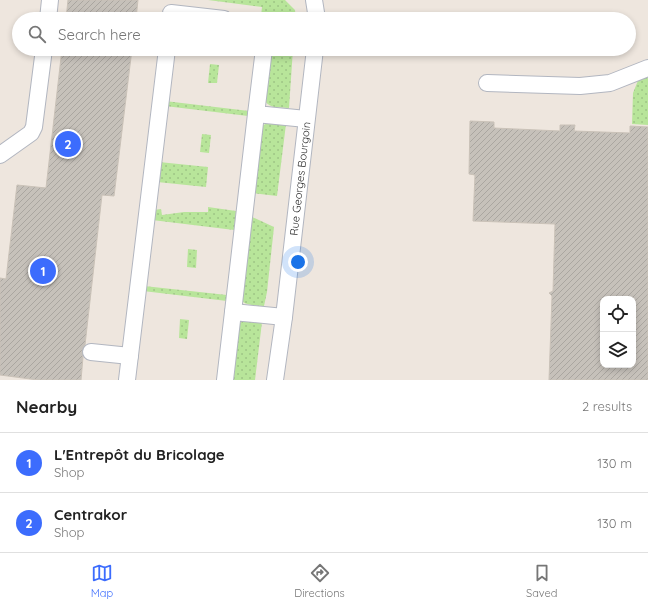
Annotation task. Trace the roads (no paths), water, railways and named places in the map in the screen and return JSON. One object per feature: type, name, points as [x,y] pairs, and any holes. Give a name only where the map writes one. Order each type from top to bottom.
[{"type":"street","points":[[49,12],[50,0]]},
{"type":"street","points":[[314,0],[316,12]]},
{"type":"street","points":[[0,155],[31,133],[34,127],[43,56]]},
{"type":"street","points":[[128,380],[166,56]]},
{"type":"street","points":[[225,380],[263,56]]},
{"type":"street","name":"Rue Georges Bourgoin","points":[[275,380],[284,317],[314,56]]},
{"type":"street","points":[[487,83],[580,86],[610,83],[648,68]]},
{"type":"street","points":[[256,114],[306,119]]},
{"type":"street","points":[[233,312],[284,317]]},
{"type":"street","points":[[91,352],[130,356]]},
{"type":"place","name":"Centrakor","points":[[68,144]]},
{"type":"place","name":"L'Entrepôt du Bricolage","points":[[43,271]]}]
